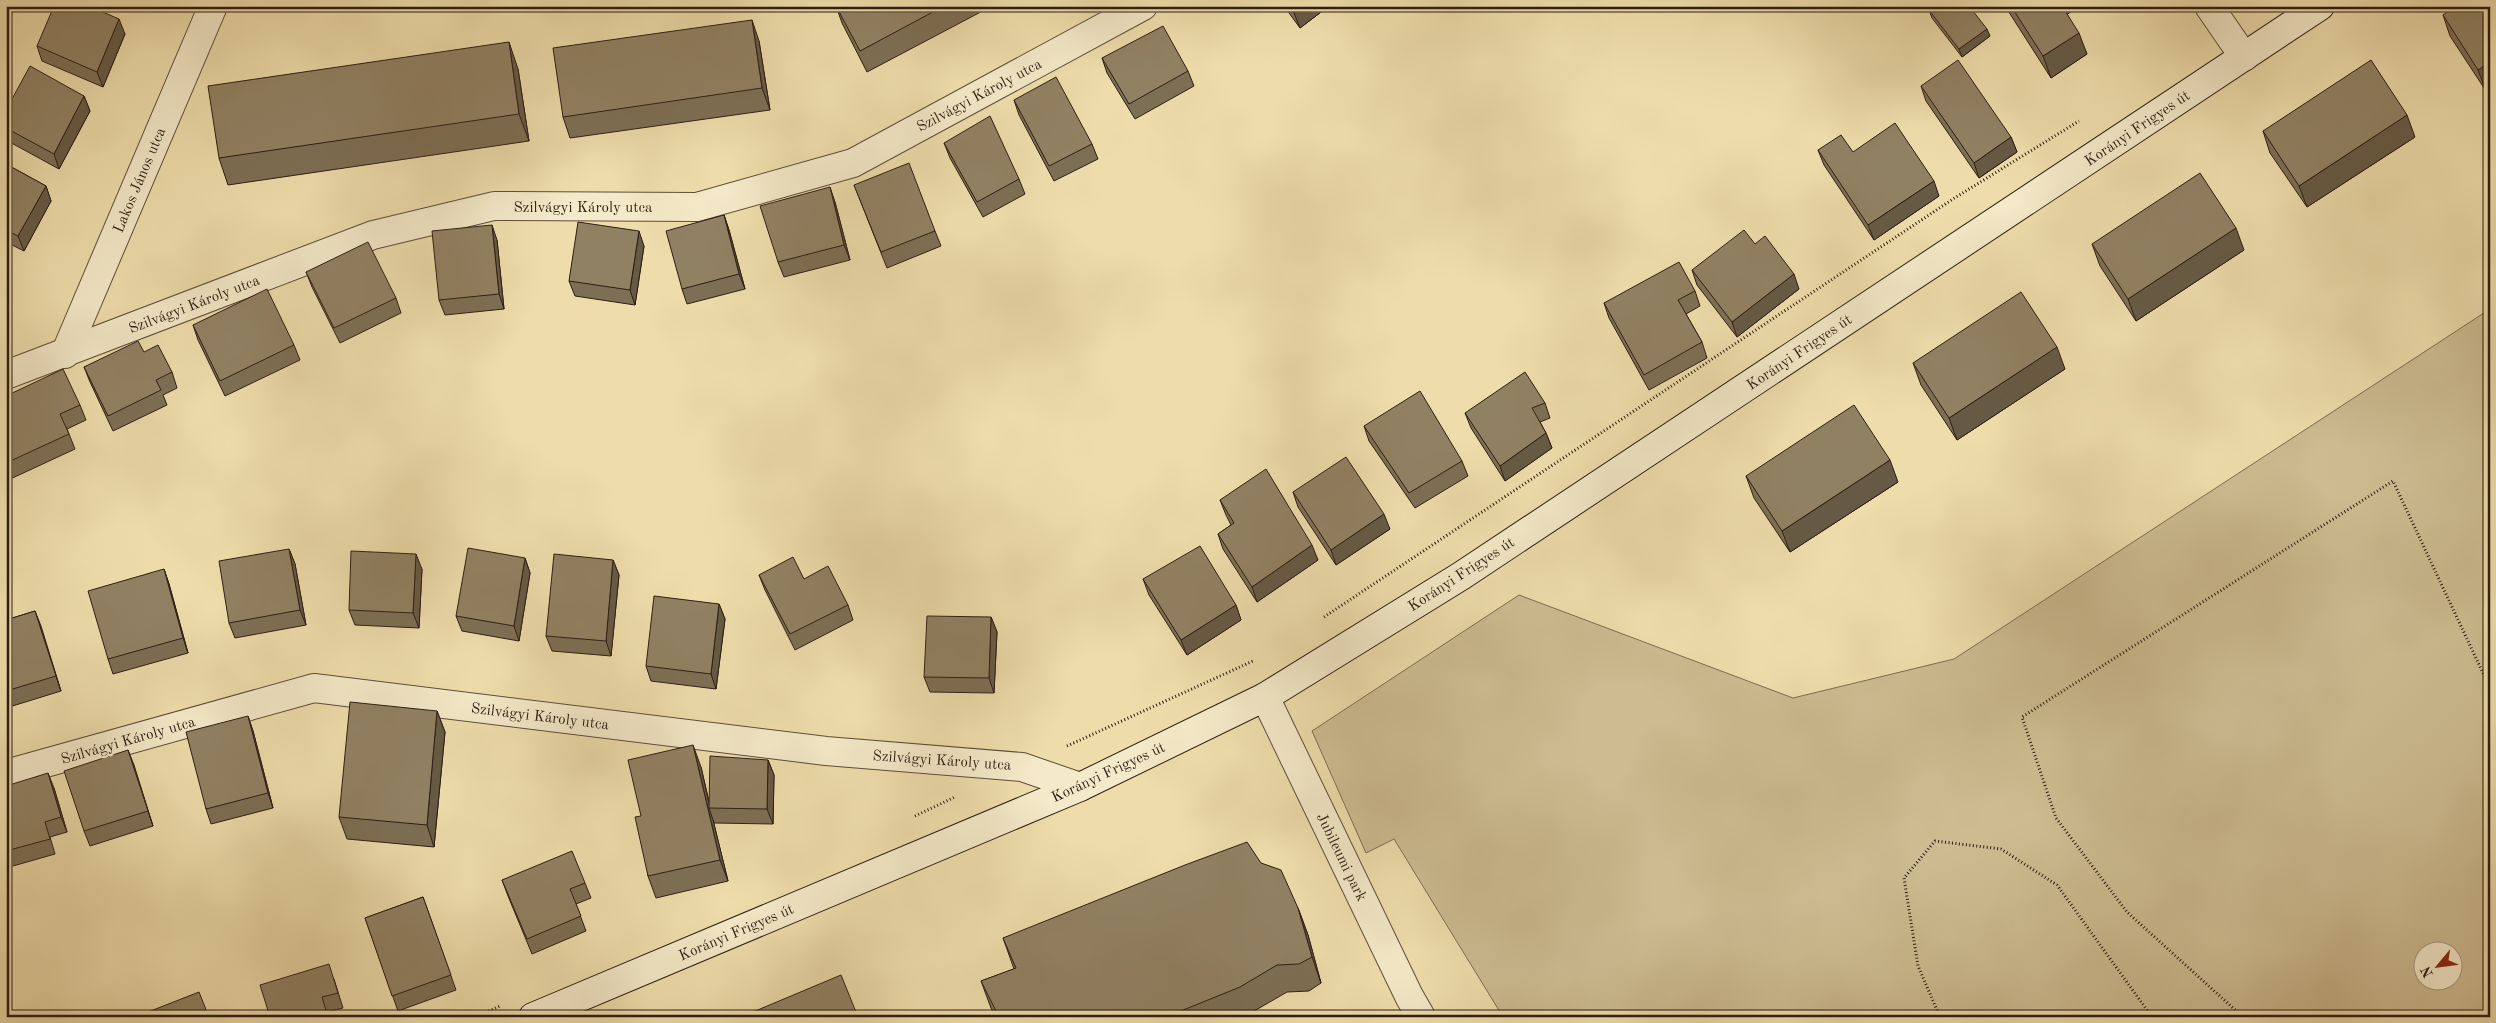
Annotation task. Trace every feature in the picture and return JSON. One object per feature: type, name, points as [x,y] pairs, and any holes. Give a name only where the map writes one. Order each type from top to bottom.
[{"type":"street","name":"Lakos János utca","points":[[65,354],[213,6]]},
{"type":"street","name":"Szilvágyi Károly utca","points":[[6,375],[373,235],[494,206],[697,207],[853,163],[1143,6]]},
{"type":"street","points":[[2209,6],[2244,57]]},
{"type":"street","name":"Korányi Frigyes út","points":[[534,1017],[1080,787],[1265,697],[1460,576],[2320,6]]},
{"type":"street","name":"Szilvágyi Károly utca","points":[[6,774],[314,688],[826,751],[1022,766],[1080,787]]},
{"type":"street","name":"Jubileumi park","points":[[1265,697],[1409,996],[1421,1017]]},
{"type":"path","points":[[1316,622],[1937,210],[2080,120]]},
{"type":"path","points":[[2243,1017],[2126,912],[2056,818],[2022,717],[2393,481],[2490,688]]},
{"type":"path","points":[[1022,766],[1257,659]]},
{"type":"path","points":[[906,820],[960,795]]},
{"type":"path","points":[[1940,1017],[1918,966],[1904,878],[1935,840],[2001,849],[2057,885],[2152,1017]]},
{"type":"path","points":[[476,1017],[503,1004]]},
{"type":"shaded area","points":[[2490,309],[2490,1017],[1503,1017],[1394,839],[1366,853],[1312,731],[1519,595],[1793,698],[1954,659]]},
{"type":"building","points":[[54,6],[89,6],[119,19],[97,72],[37,46]]},
{"type":"building","points":[[836,6],[944,6],[860,51]]},
{"type":"building","points":[[1290,6],[1303,6],[1294,13]]},
{"type":"building","points":[[1934,6],[1969,6],[1987,29],[1959,49],[1929,10]]},
{"type":"building","points":[[2011,6],[2062,6],[2079,33],[2043,56]]},
{"type":"building","points":[[2455,6],[2490,6],[2490,62],[2478,70],[2443,15]]},
{"type":"building","points":[[752,20],[762,88],[563,117],[553,48]]},
{"type":"building","points":[[1163,26],[1188,71],[1129,104],[1102,58]]},
{"type":"building","points":[[509,42],[519,114],[219,158],[208,86]]},
{"type":"building","points":[[1958,60],[2011,137],[1974,163],[1921,86]]},
{"type":"building","points":[[2371,60],[2407,115],[2299,186],[2263,131]]},
{"type":"building","points":[[30,66],[84,96],[54,154],[6,128],[6,110]]},
{"type":"building","points":[[1056,77],[1092,144],[1049,166],[1014,100]]},
{"type":"building","points":[[990,116],[1019,179],[977,202],[944,143]]},
{"type":"building","points":[[1895,123],[1934,181],[1868,225],[1818,150],[1841,135],[1853,152]]},
{"type":"building","points":[[909,163],[935,231],[881,252],[854,185]]},
{"type":"building","points":[[6,164],[46,186],[18,236],[6,230]]},
{"type":"building","points":[[2200,173],[2236,228],[2128,299],[2092,244]]},
{"type":"building","points":[[830,187],[844,245],[778,262],[760,206]]},
{"type":"building","points":[[724,215],[739,274],[682,289],[666,231]]},
{"type":"building","points":[[578,222],[639,231],[630,290],[569,281]]},
{"type":"building","points":[[492,225],[499,294],[439,300],[432,231]]},
{"type":"building","points":[[1744,230],[1755,244],[1765,236],[1794,274],[1732,322],[1692,270]]},
{"type":"building","points":[[368,242],[396,298],[334,328],[306,272]]},
{"type":"building","points":[[1679,262],[1695,291],[1678,300],[1702,342],[1644,375],[1604,303]]},
{"type":"building","points":[[267,289],[294,345],[220,381],[193,325]]},
{"type":"building","points":[[2021,292],[2057,347],[1949,418],[1913,363]]},
{"type":"building","points":[[138,341],[144,352],[158,345],[172,372],[156,380],[161,390],[108,416],[84,367]]},
{"type":"building","points":[[63,369],[80,405],[60,414],[69,434],[6,463],[6,396]]},
{"type":"building","points":[[1525,372],[1545,403],[1532,408],[1546,433],[1500,466],[1465,413]]},
{"type":"building","points":[[1420,391],[1462,461],[1409,493],[1364,426]]},
{"type":"building","points":[[1854,405],[1890,460],[1782,531],[1746,476]]},
{"type":"building","points":[[1346,457],[1384,514],[1331,550],[1293,492]]},
{"type":"building","points":[[1266,469],[1312,545],[1252,587],[1218,534],[1234,523],[1220,500]]},
{"type":"building","points":[[1200,546],[1236,605],[1181,640],[1143,579]]},
{"type":"building","points":[[468,548],[525,558],[514,626],[456,616]]},
{"type":"building","points":[[289,549],[300,610],[229,623],[219,561]]},
{"type":"building","points":[[351,551],[416,554],[413,613],[349,610]]},
{"type":"building","points":[[554,554],[613,560],[606,641],[546,636]]},
{"type":"building","points":[[793,557],[804,579],[828,566],[848,605],[790,634],[759,575]]},
{"type":"building","points":[[164,569],[183,638],[108,659],[88,591]]},
{"type":"building","points":[[654,596],[719,604],[711,674],[646,666]]},
{"type":"building","points":[[35,611],[56,676],[6,691],[6,620]]},
{"type":"building","points":[[927,616],[991,617],[989,678],[924,677]]},
{"type":"building","points":[[350,702],[437,711],[427,825],[339,817]]},
{"type":"building","points":[[248,716],[268,793],[206,809],[186,732]]},
{"type":"building","points":[[693,745],[720,860],[648,876],[635,817],[641,816],[628,760]]},
{"type":"building","points":[[128,750],[148,811],[84,831],[64,771]]},
{"type":"building","points":[[710,756],[768,760],[767,809],[709,808]]},
{"type":"building","points":[[48,773],[61,817],[45,822],[50,839],[6,851],[6,786]]},
{"type":"building","points":[[1247,842],[1261,863],[1281,870],[1298,908],[1312,957],[1299,964],[1277,965],[1240,987],[1166,1017],[999,1017],[981,981],[1016,968],[1003,938]]},
{"type":"building","points":[[572,851],[585,883],[570,889],[581,916],[527,939],[502,880]]},
{"type":"building","points":[[423,897],[451,975],[392,996],[365,918]]},
{"type":"building","points":[[329,964],[338,993],[322,997],[328,1017],[270,1017],[260,985]]},
{"type":"building","points":[[841,975],[858,1017],[741,1017]]},
{"type":"building","points":[[199,992],[209,1017],[144,1017],[143,1014]]}]
